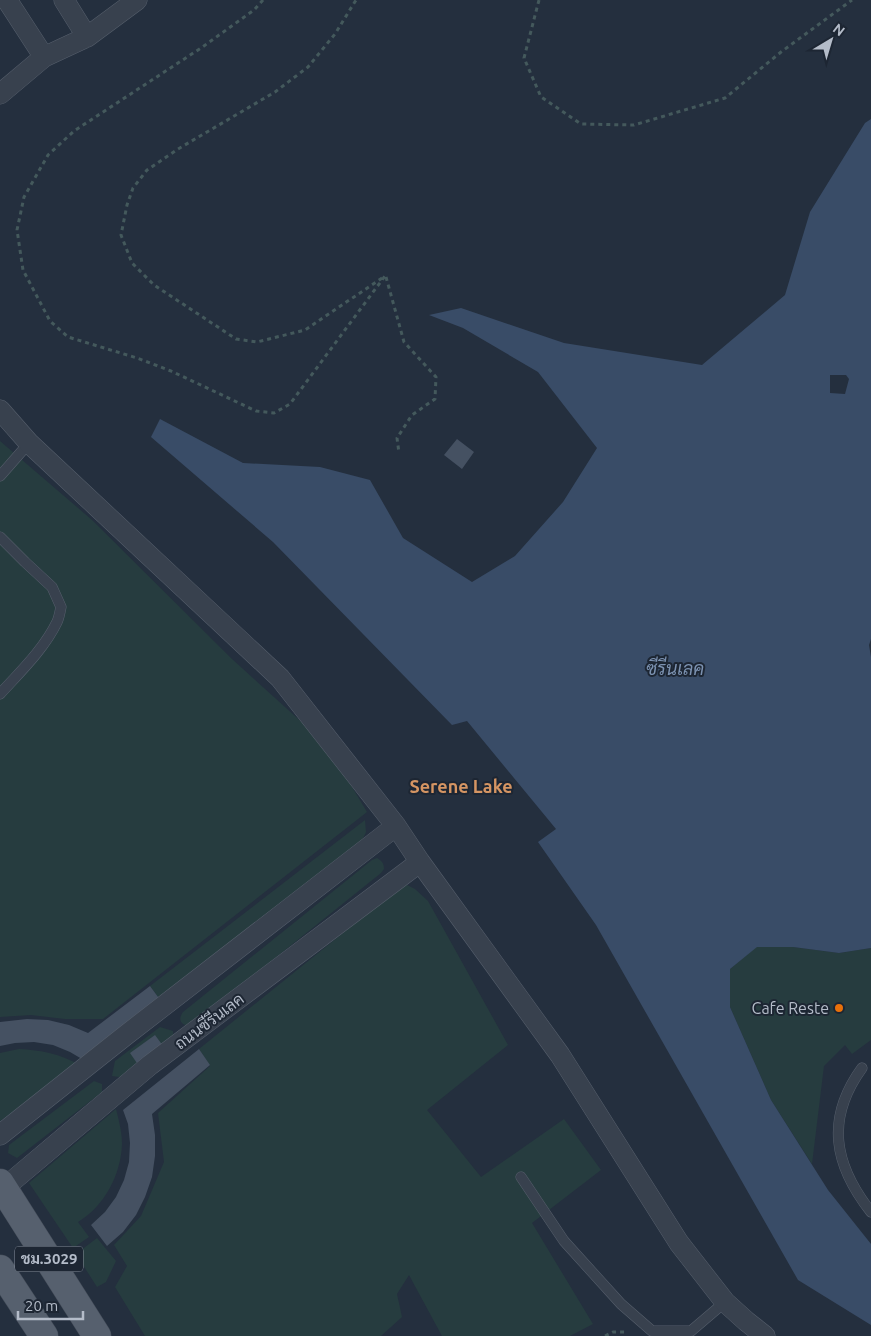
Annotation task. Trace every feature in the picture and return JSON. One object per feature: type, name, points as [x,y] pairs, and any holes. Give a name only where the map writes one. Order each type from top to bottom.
[{"type":"main road","name":"ชม.3029","points":[[2,1185],[97,1336]]},
{"type":"main road","name":"ชม.3029","points":[[0,1269],[44,1336]]},
{"type":"street","points":[[6,0],[44,57]]},
{"type":"street","points":[[64,0],[87,37]]},
{"type":"street","points":[[0,94],[44,57],[87,37],[137,0]]},
{"type":"street","points":[[0,410],[29,443],[280,678],[396,826],[560,1055],[679,1243],[725,1302],[765,1336]]},
{"type":"street","points":[[0,1135],[396,826]]},
{"type":"street","name":"ถนนซีรีนเลค","points":[[2,1185],[150,1065],[420,862]]},
{"type":"lane","points":[[0,476],[29,443]]},
{"type":"lane","points":[[0,537],[52,588],[61,607],[58,622],[45,642],[0,694]]},
{"type":"lane","points":[[862,1068],[851,1082],[844,1099],[839,1116],[838,1134],[840,1152],[852,1185],[871,1212]]},
{"type":"lane","points":[[521,1177],[564,1241],[621,1304],[652,1331],[691,1331],[725,1302]]},
{"type":"path","points":[[263,0],[254,10],[201,48],[74,131],[48,155],[24,197],[17,230],[23,270],[50,321],[68,337],[137,358],[171,371],[256,411],[274,413],[290,404],[386,276]]},
{"type":"path","points":[[356,0],[335,34],[308,67],[275,92],[178,148],[147,170],[133,188],[127,205],[121,234],[132,263],[154,285],[236,339],[257,342],[305,330],[386,276]]},
{"type":"path","points":[[539,0],[524,58],[541,96],[581,124],[634,126],[725,98],[781,52],[852,0]]},
{"type":"path","points":[[386,276],[404,342],[436,377],[435,400],[412,415],[397,438],[399,453]]},
{"type":"green space","points":[[0,441],[92,520],[232,659],[327,745],[367,812],[103,1019],[65,1019],[31,1015],[0,1017]]},
{"type":"green space","points":[[365,820],[366,832],[362,841],[161,1001],[150,986]]},
{"type":"green space","points":[[377,858],[384,865],[381,873],[193,1024],[188,1026],[182,1023],[180,1019],[183,1012],[372,860]]},
{"type":"green space","points":[[407,885],[415,889],[428,901],[508,1045],[427,1110],[481,1177],[564,1119],[601,1170],[532,1223],[593,1324],[570,1336],[442,1336],[409,1275],[397,1294],[402,1317],[381,1336],[145,1336],[115,1287],[127,1266],[114,1245],[141,1216],[164,1162],[158,1113],[210,1066],[199,1049],[400,887]]},
{"type":"green space","points":[[756,947],[793,947],[839,953],[871,948],[871,1040],[852,1054],[845,1045],[824,1066],[812,1164],[771,1100],[730,1007],[730,969]]},
{"type":"green space","points":[[160,1027],[173,1031],[174,1044],[126,1078],[112,1076],[115,1061]]},
{"type":"green space","points":[[19,1049],[50,1053],[80,1065],[0,1121],[0,1053]]},
{"type":"green space","points":[[94,1081],[102,1084],[102,1092],[17,1158],[8,1153],[9,1145]]},
{"type":"green space","points":[[116,1109],[122,1144],[115,1178],[104,1198],[88,1215],[78,1222],[89,1237],[73,1248],[29,1183]]},
{"type":"green space","points":[[97,1238],[116,1261],[106,1282],[97,1287],[76,1254]]},
{"type":"water","name":"ซีรีนเลค","points":[[871,119],[871,639],[869,645],[871,657],[871,948],[839,953],[793,947],[757,947],[730,969],[730,1007],[771,1100],[828,1190],[871,1244],[871,1325],[798,1280],[596,925],[538,842],[556,829],[467,721],[452,725],[273,542],[151,437],[160,419],[243,463],[320,467],[370,480],[403,538],[472,582],[515,556],[563,502],[597,448],[538,372],[463,328],[429,315],[461,308],[564,343],[702,365],[785,295],[810,212],[865,123]],"holes":[[[830,375],[846,375],[849,379],[845,394],[830,393]]]},
{"type":"building","points":[[457,439],[474,452],[462,469],[444,455]]},
{"type":"building","points":[[150,986],[161,1001],[87,1062],[53,1045],[34,1042],[0,1046],[0,1022],[27,1019],[48,1020],[69,1025],[88,1033]]},
{"type":"building","points":[[155,1035],[166,1050],[141,1069],[130,1053]]},
{"type":"building","points":[[199,1049],[210,1065],[152,1114],[155,1156],[152,1177],[136,1215],[123,1232],[107,1246],[91,1225],[105,1212],[116,1197],[124,1180],[129,1162],[130,1143],[128,1124],[123,1110]]},
{"type":"place","name":"Cafe Reste","points":[[839,1008]]},
{"type":"district","name":"Serene Lake","points":[[461,787]]}]
